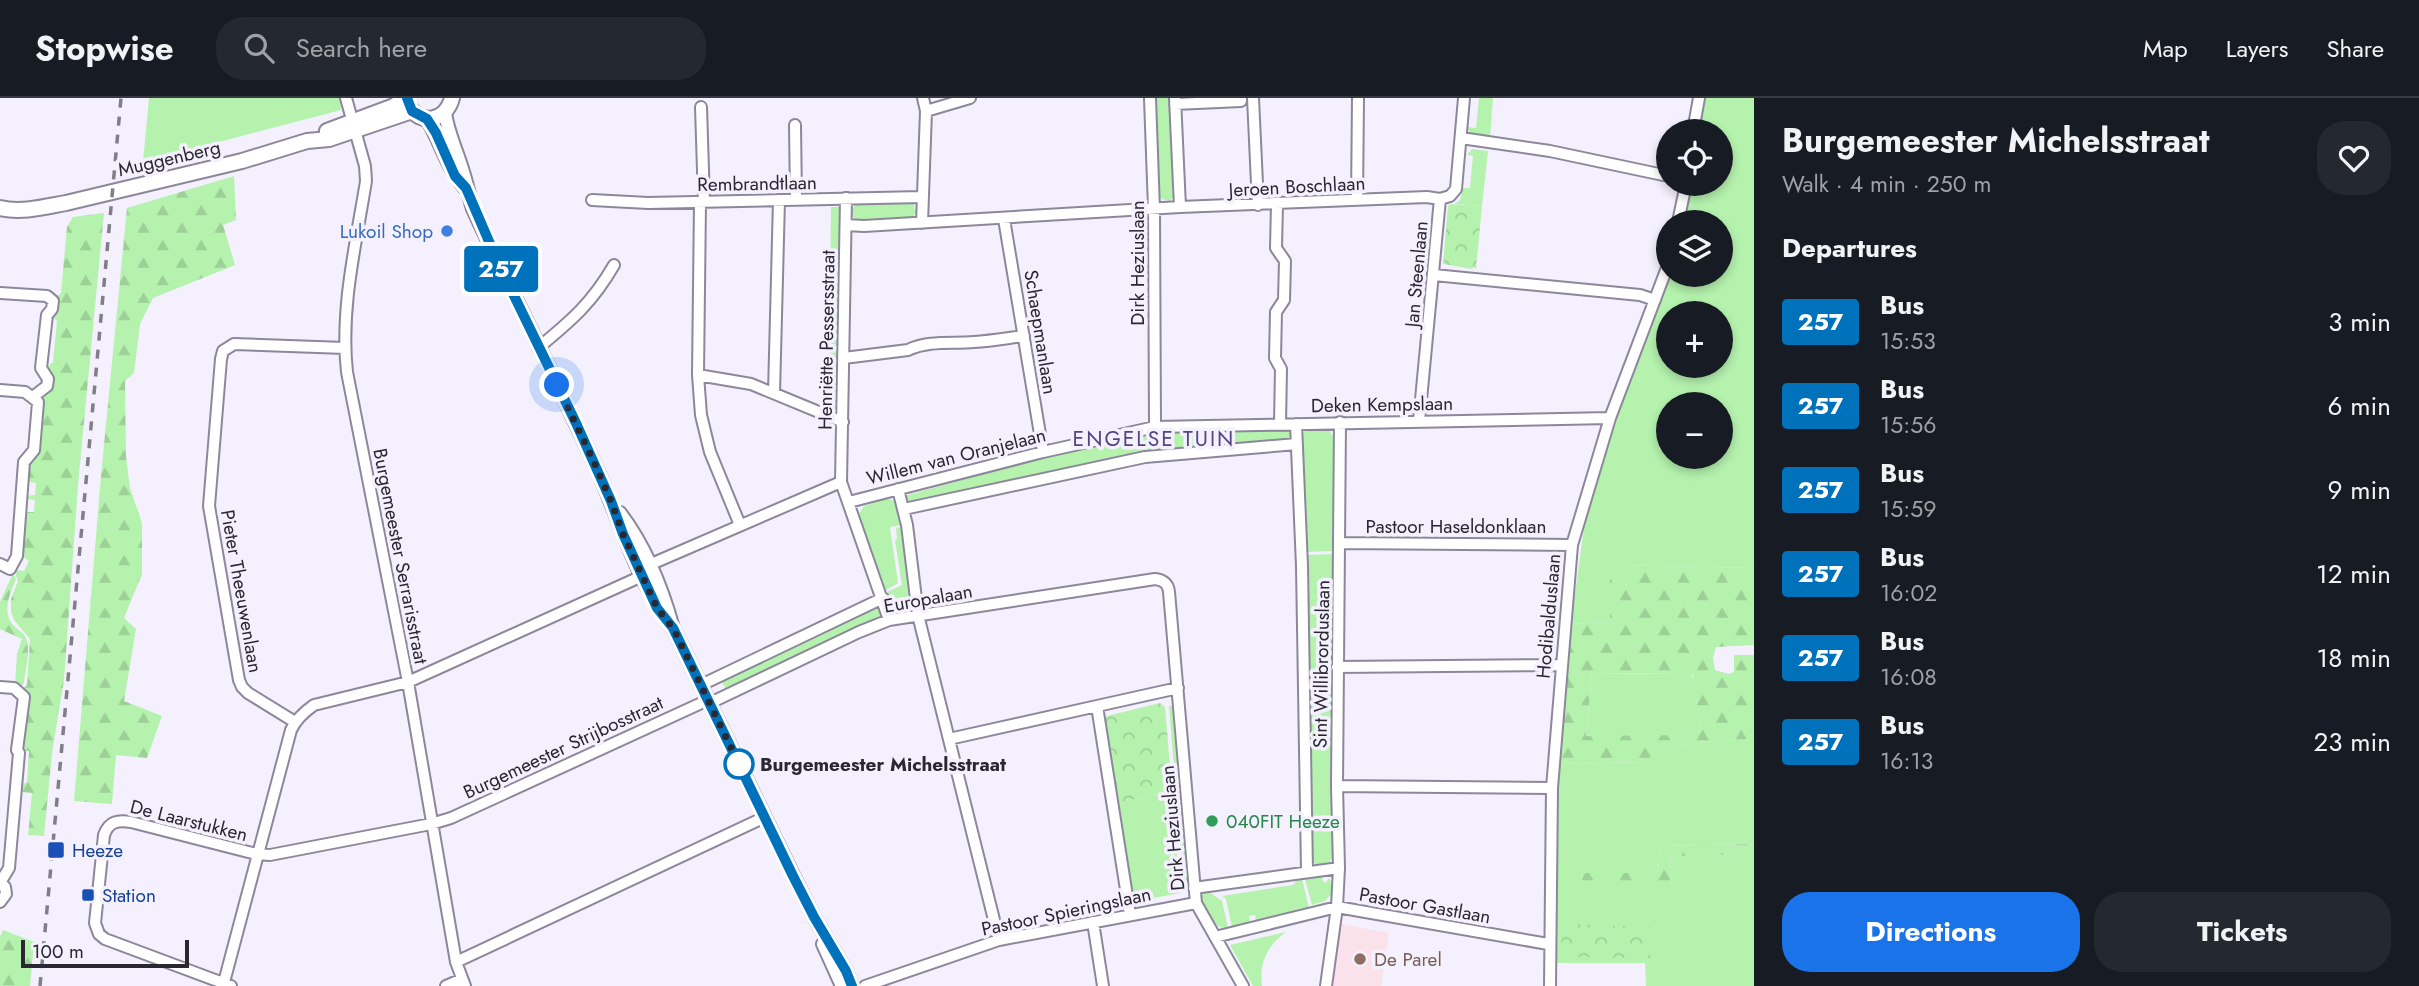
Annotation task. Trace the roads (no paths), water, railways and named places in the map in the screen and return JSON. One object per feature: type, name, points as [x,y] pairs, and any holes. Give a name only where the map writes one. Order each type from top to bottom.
[{"type":"main road","points":[[408,102],[427,119],[433,119],[445,113],[452,98]]},
{"type":"main road","name":"Muggenberg","points":[[0,208],[39,208],[242,161],[307,141],[329,139],[408,102]]},
{"type":"main road","name":"Muggenberg","points":[[0,201],[39,208]]},
{"type":"street","name":"Burgemeester Serrarisstraat","points":[[346,98],[365,166],[366,181],[348,292],[345,348],[347,372],[408,682],[456,962],[464,982]]},
{"type":"street","points":[[922,223],[926,111],[923,98]]},
{"type":"street","points":[[926,111],[970,98]]},
{"type":"street","name":"Dirk Heziuslaan","points":[[1150,98],[1154,209],[1155,427]]},
{"type":"street","points":[[1180,207],[1175,101],[1241,101],[1241,98]]},
{"type":"street","points":[[1253,98],[1258,205]]},
{"type":"street","points":[[1357,200],[1358,98]]},
{"type":"street","name":"Jan Steenlaan","points":[[1419,421],[1440,200],[1450,196],[1456,189],[1464,98]]},
{"type":"street","points":[[1695,119],[1699,98]]},
{"type":"street","points":[[701,107],[698,375],[701,415],[710,452],[740,525]]},
{"type":"street","points":[[445,113],[447,130],[464,173],[466,188],[538,348],[611,501],[632,530],[646,570],[666,603],[673,628],[814,917],[840,959],[852,986]]},
{"type":"street","points":[[427,119],[455,176],[466,188]]},
{"type":"street","points":[[795,125],[796,200]]},
{"type":"street","points":[[1461,138],[1550,151],[1656,173]]},
{"type":"street","name":"Rembrandtlaan","points":[[592,200],[648,203],[922,197]]},
{"type":"street","name":"Jeroen Boschlaan","points":[[1154,209],[1427,197],[1440,200]]},
{"type":"street","name":"Henriëtte Pessersstraat","points":[[841,482],[846,198]]},
{"type":"street","points":[[774,393],[779,200]]},
{"type":"street","points":[[1277,204],[1276,248],[1284,261],[1283,300],[1276,312],[1275,358],[1281,369],[1280,424]]},
{"type":"street","points":[[846,225],[1004,219],[1154,209]]},
{"type":"street","name":"Schaepmanlaan","points":[[1004,219],[1043,452]]},
{"type":"street","points":[[538,348],[577,317],[614,265]]},
{"type":"street","points":[[1434,275],[1640,295],[1655,300]]},
{"type":"street","name":"Hodibalduslaan","points":[[1550,986],[1548,944],[1552,788],[1573,545],[1610,418],[1660,287]]},
{"type":"street","points":[[0,293],[47,296],[53,301],[52,309],[47,315],[41,369],[48,379],[47,386],[34,396]]},
{"type":"street","points":[[844,358],[908,350],[917,346],[957,341],[971,343],[1024,335]]},
{"type":"street","name":"Pieter Theeuwenlaan","points":[[295,722],[248,694],[239,680],[209,506],[223,351],[234,344],[345,348]]},
{"type":"street","points":[[698,375],[751,384],[843,422]]},
{"type":"street","points":[[0,390],[25,392],[34,396],[38,402],[34,450],[24,461],[17,556],[10,569],[0,564]]},
{"type":"street","name":"Deken Kempslaan","points":[[1155,427],[1610,418]]},
{"type":"street","name":"Sint Willibrorduslaan","points":[[1326,986],[1337,907],[1339,868],[1337,667],[1340,422]]},
{"type":"street","name":"Sint Willibrorduslaan","points":[[1296,424],[1307,871]]},
{"type":"street","name":"Willem van Oranjelaan","points":[[849,502],[1043,452],[1155,427]]},
{"type":"street","name":"Willem van Oranjelaan","points":[[904,509],[1164,454],[1297,444]]},
{"type":"street","points":[[226,985],[256,855],[295,722],[314,705],[408,682],[740,525],[841,482],[890,620]]},
{"type":"street","points":[[898,489],[904,509],[918,615],[999,940]]},
{"type":"street","name":"Pastoor Haseldonklaan","points":[[1340,543],[1573,545]]},
{"type":"street","name":"Europalaan","points":[[709,702],[890,620],[1155,579],[1166,583]]},
{"type":"street","name":"Dirk Heziuslaan","points":[[1166,583],[1169,589],[1196,903]]},
{"type":"street","name":"Europalaan","points":[[701,685],[883,598]]},
{"type":"street","points":[[1337,667],[1561,666]]},
{"type":"street","points":[[0,687],[14,688],[24,697],[17,750],[19,754],[9,868],[0,883],[5,887],[6,894],[0,902]]},
{"type":"street","points":[[949,739],[1178,688]]},
{"type":"street","name":"Burgemeester Strijbosstraat","points":[[256,855],[270,855],[451,818],[709,702]]},
{"type":"street","points":[[1097,706],[1130,915]]},
{"type":"street","points":[[1337,786],[1552,788]]},
{"type":"street","points":[[456,962],[765,817]]},
{"type":"street","name":"De Laarstukken","points":[[226,985],[105,939],[99,934],[95,923],[104,835],[107,828],[118,820],[131,821],[256,855]]},
{"type":"street","name":"Pastoor Gastlaan","points":[[1194,888],[1339,868]]},
{"type":"street","points":[[1196,903],[1243,986]]},
{"type":"street","name":"Pastoor Spieringslaan","points":[[865,986],[999,940],[1196,903]]},
{"type":"street","name":"Pastoor Gastlaan","points":[[1215,937],[1337,907],[1548,944]]},
{"type":"street","points":[[814,917],[821,941],[842,986]]},
{"type":"street","points":[[1093,922],[1103,986]]},
{"type":"street","points":[[446,986],[464,982]]},
{"type":"railway","points":[[40,986],[121,98]]},
{"type":"place","name":"Lukoil Shop","points":[[447,231]]},
{"type":"place","name":"Burgemeester Michelsstraat","points":[[739,764]]},
{"type":"place","name":"040FIT Heeze","points":[[1212,821]]},
{"type":"place","name":"Heeze","points":[[56,850]]},
{"type":"place","name":"Station","points":[[88,895]]},
{"type":"place","name":"De Parel","points":[[1360,959]]},
{"type":"district","name":"ENGELSE TUIN","points":[[1154,439]]}]
